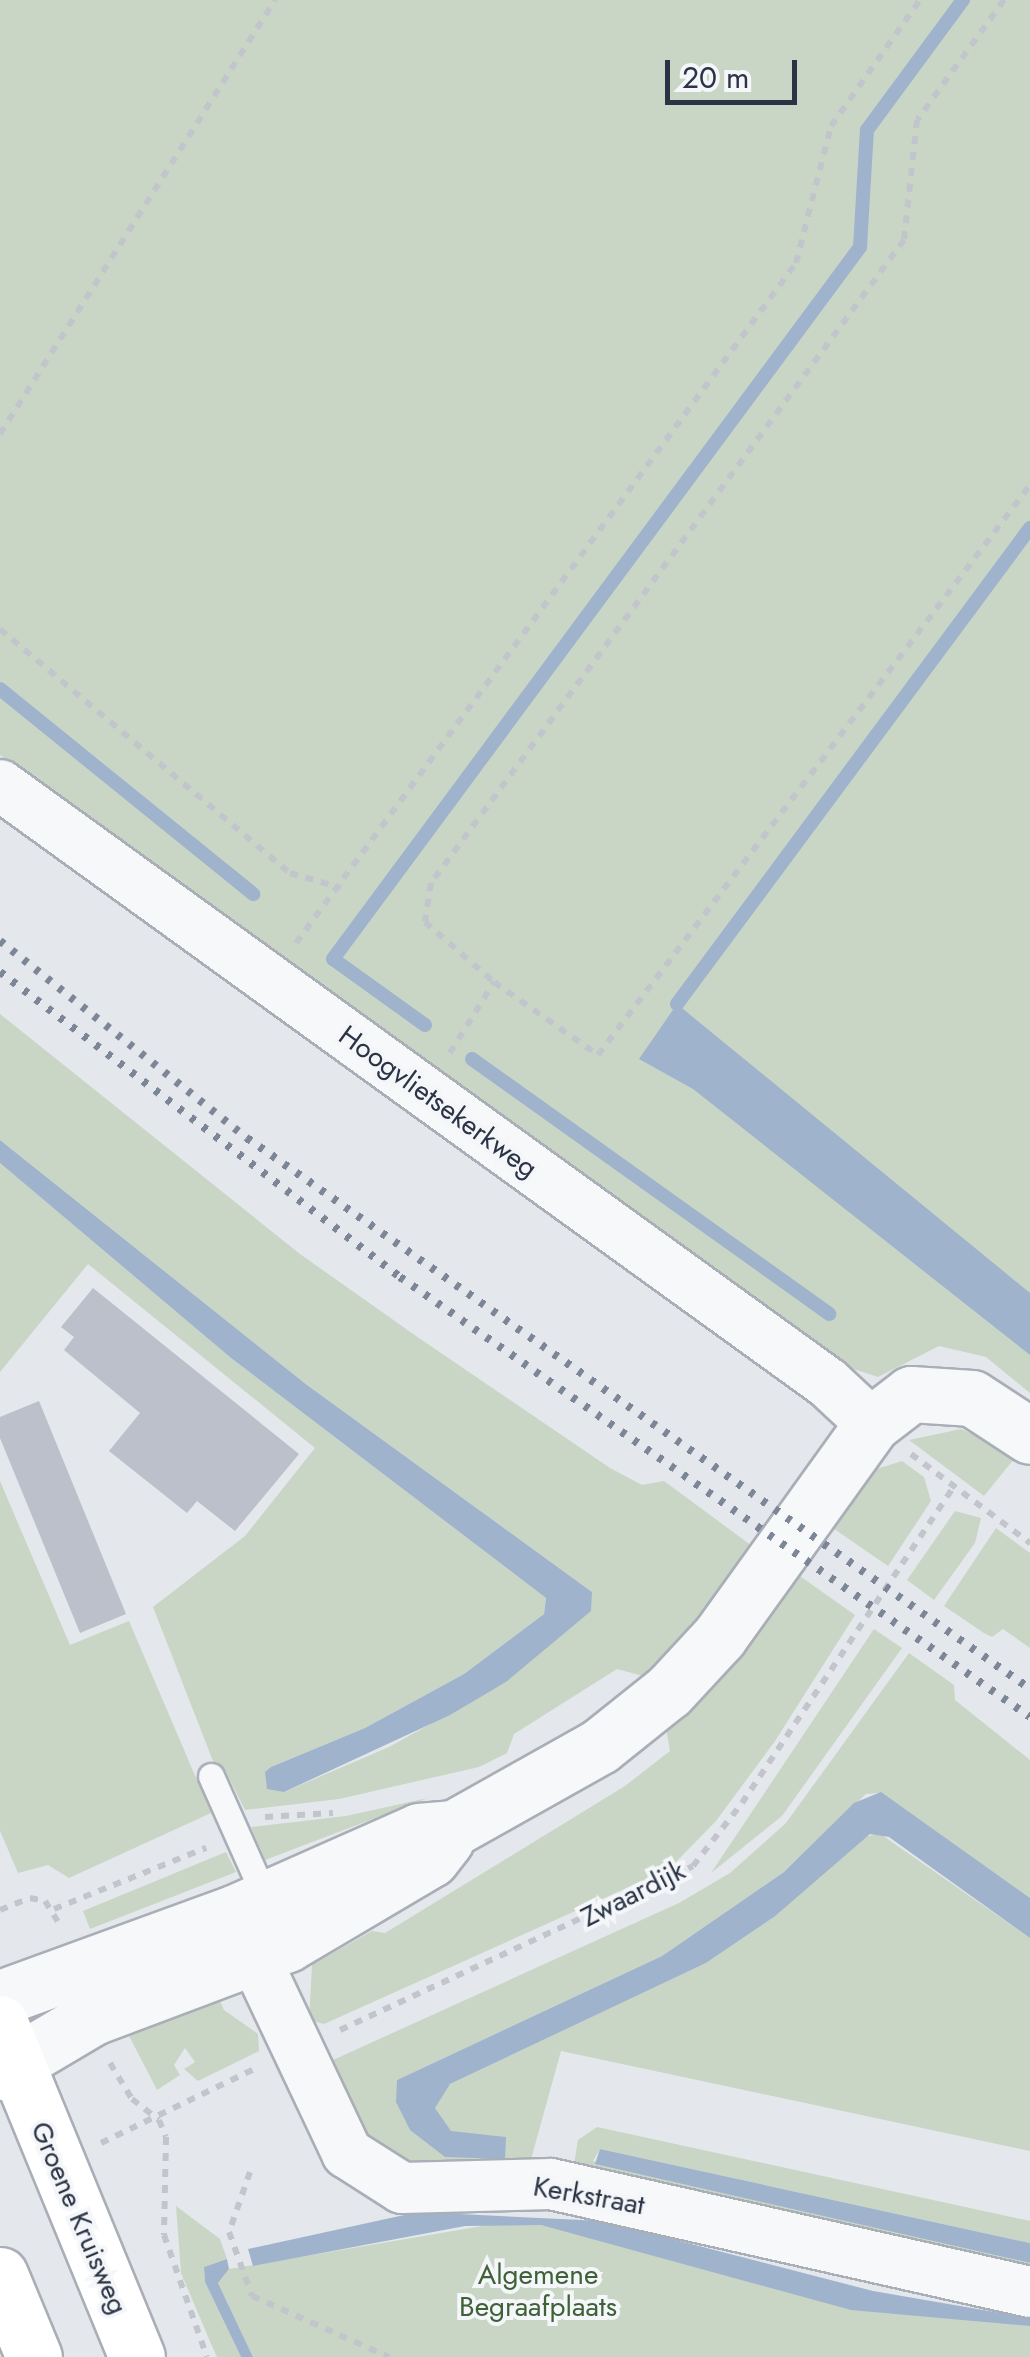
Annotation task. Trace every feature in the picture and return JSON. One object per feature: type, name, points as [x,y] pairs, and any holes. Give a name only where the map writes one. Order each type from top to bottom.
[{"type":"main road","name":"Groene Kruisweg","points":[[5,2053],[138,2357]]},
{"type":"main road","points":[[0,2275],[34,2357]]},
{"type":"street","name":"Hoogvlietsekerkweg","points":[[0,785],[828,1384],[872,1424]]},
{"type":"street","points":[[5,2053],[93,2017],[431,1860],[454,1828],[566,1768],[670,1692],[719,1636],[872,1424],[911,1394],[972,1398],[1030,1436]]},
{"type":"street","points":[[0,1998],[261,1938]]},
{"type":"street","name":"Kerkstraat","points":[[261,1938],[298,2050],[347,2154],[402,2188],[551,2184],[1030,2292]]},
{"type":"lane","points":[[211,1776],[261,1938]]},
{"type":"path","points":[[0,434],[274,0]]},
{"type":"path","points":[[268,980],[341,888],[796,262],[831,126],[920,0]]},
{"type":"path","points":[[1004,0],[917,120],[904,240],[431,883],[425,922],[494,982],[598,1055],[1030,486]]},
{"type":"path","points":[[0,629],[290,872],[341,888]]},
{"type":"path","points":[[428,1094],[494,982]]},
{"type":"path","name":"Zwaardijk","points":[[159,2120],[213,2087],[693,1866],[742,1804],[952,1488],[1030,1543]]},
{"type":"path","points":[[0,1910],[30,1898],[54,1909],[222,1841]]},
{"type":"path","points":[[104,2050],[132,2100],[159,2120],[169,2156],[166,2246],[207,2357]]},
{"type":"path","points":[[250,2172],[229,2232],[252,2296],[390,2357]]},
{"type":"green space","points":[[0,0],[1030,0],[1030,1393],[986,1357],[939,1346],[878,1377],[826,1360],[0,755]]},
{"type":"green space","points":[[0,1014],[300,1254],[610,1468],[642,1485],[664,1481],[752,1546],[673,1648],[643,1676],[617,1669],[514,1734],[507,1753],[479,1767],[339,1799],[245,1810],[226,1772],[218,1774],[153,1607],[245,1536],[315,1448],[88,1264],[0,1372],[0,1163],[231,1358],[546,1598],[544,1614],[464,1674],[365,1728],[271,1767],[284,1792],[389,1747],[506,1682],[592,1592],[307,1385],[0,1140]]},
{"type":"green space","points":[[961,1429],[1018,1454],[984,1496],[909,1440]]},
{"type":"green space","points":[[902,1461],[924,1477],[931,1501],[888,1566],[830,1526],[870,1471]]},
{"type":"green space","points":[[0,1481],[70,1645],[129,1621],[211,1813],[69,1878],[48,1865],[18,1873],[0,1831]]},
{"type":"green space","points":[[955,1511],[981,1518],[975,1543],[934,1600],[907,1580]]},
{"type":"green space","points":[[996,1528],[1030,1553],[1030,1648],[1003,1629],[992,1637],[944,1606]]},
{"type":"green space","points":[[797,1574],[855,1615],[775,1741],[716,1821],[669,1869],[324,2024],[309,2020],[312,1965],[372,1931],[385,1933],[625,1786],[670,1751],[666,1728],[764,1623]]},
{"type":"green space","points":[[874,1629],[902,1648],[782,1816],[711,1873]]},
{"type":"green space","points":[[909,1653],[954,1685],[955,1700],[1030,1760],[1030,1898],[881,1793],[866,1794],[784,1872],[662,1956],[397,2080],[410,2130],[505,2137],[451,2132],[435,2108],[435,2098],[450,2084],[706,1963],[774,1917],[861,1838],[879,1833],[1030,1938],[1030,2151],[561,2051],[530,2163],[402,2170],[373,2158],[322,2065],[679,1903],[730,1873],[786,1823]]},
{"type":"green space","points":[[428,1798],[265,1860],[251,1827],[346,1816]]},
{"type":"green space","points":[[226,1852],[236,1872],[90,1929],[83,1911]]},
{"type":"green space","points":[[216,1992],[224,2010],[258,2034],[259,2051],[198,2081],[184,2069],[195,2062],[185,2048],[174,2065],[180,2075],[157,2090],[125,2028]]},
{"type":"green space","points":[[597,2127],[1030,2221],[1030,2243],[600,2149],[593,2161],[1030,2263],[1030,2274],[574,2164],[578,2140]]},
{"type":"green space","points":[[176,2206],[220,2239],[227,2259],[204,2267],[205,2282],[241,2357],[217,2357],[212,2346],[181,2273]]},
{"type":"green space","name":"Algemene Begraafplaats","points":[[500,2223],[541,2225],[950,2316],[1030,2326],[1030,2357],[253,2357],[218,2283],[229,2269]]},
{"type":"water","points":[[677,1004],[1030,1293],[1030,1355],[693,1089],[639,1059]]},
{"type":"water","points":[[0,1140],[307,1385],[592,1592],[591,1611],[506,1682],[450,1715],[284,1792],[267,1789],[265,1772],[271,1767],[365,1728],[464,1674],[544,1614],[546,1598],[231,1358],[0,1163]]},
{"type":"water","points":[[881,1792],[1030,1898],[1030,1938],[889,1837],[870,1834],[774,1917],[706,1963],[450,2084],[435,2108],[451,2131],[506,2137],[505,2159],[445,2157],[410,2130],[396,2102],[397,2080],[662,1956],[784,1872],[854,1803]]},
{"type":"water","points":[[600,2149],[1030,2243],[1030,2263],[595,2164]]},
{"type":"water","points":[[418,2212],[602,2221],[873,2291],[1030,2318],[1030,2326],[851,2310],[541,2225],[465,2226],[253,2266],[248,2249]]},
{"type":"water","points":[[227,2259],[229,2269],[218,2283],[253,2357],[241,2357],[205,2282],[204,2267]]},
{"type":"building","points":[[93,1288],[299,1454],[235,1531],[197,1501],[187,1513],[109,1451],[140,1413],[64,1350],[74,1337],[61,1327]]},
{"type":"building","points":[[39,1401],[126,1614],[80,1633],[0,1438],[0,1417]]},
{"type":"waterway","points":[[425,1025],[333,959],[860,247],[867,130],[963,0]]},
{"type":"waterway","points":[[677,1004],[1030,528]]},
{"type":"waterway","points":[[0,689],[253,894]]},
{"type":"waterway","points":[[472,1059],[829,1314]]},
{"type":"railway","points":[[0,941],[247,1138],[1030,1689]]},
{"type":"railway","points":[[0,972],[400,1277],[1030,1717]]}]
